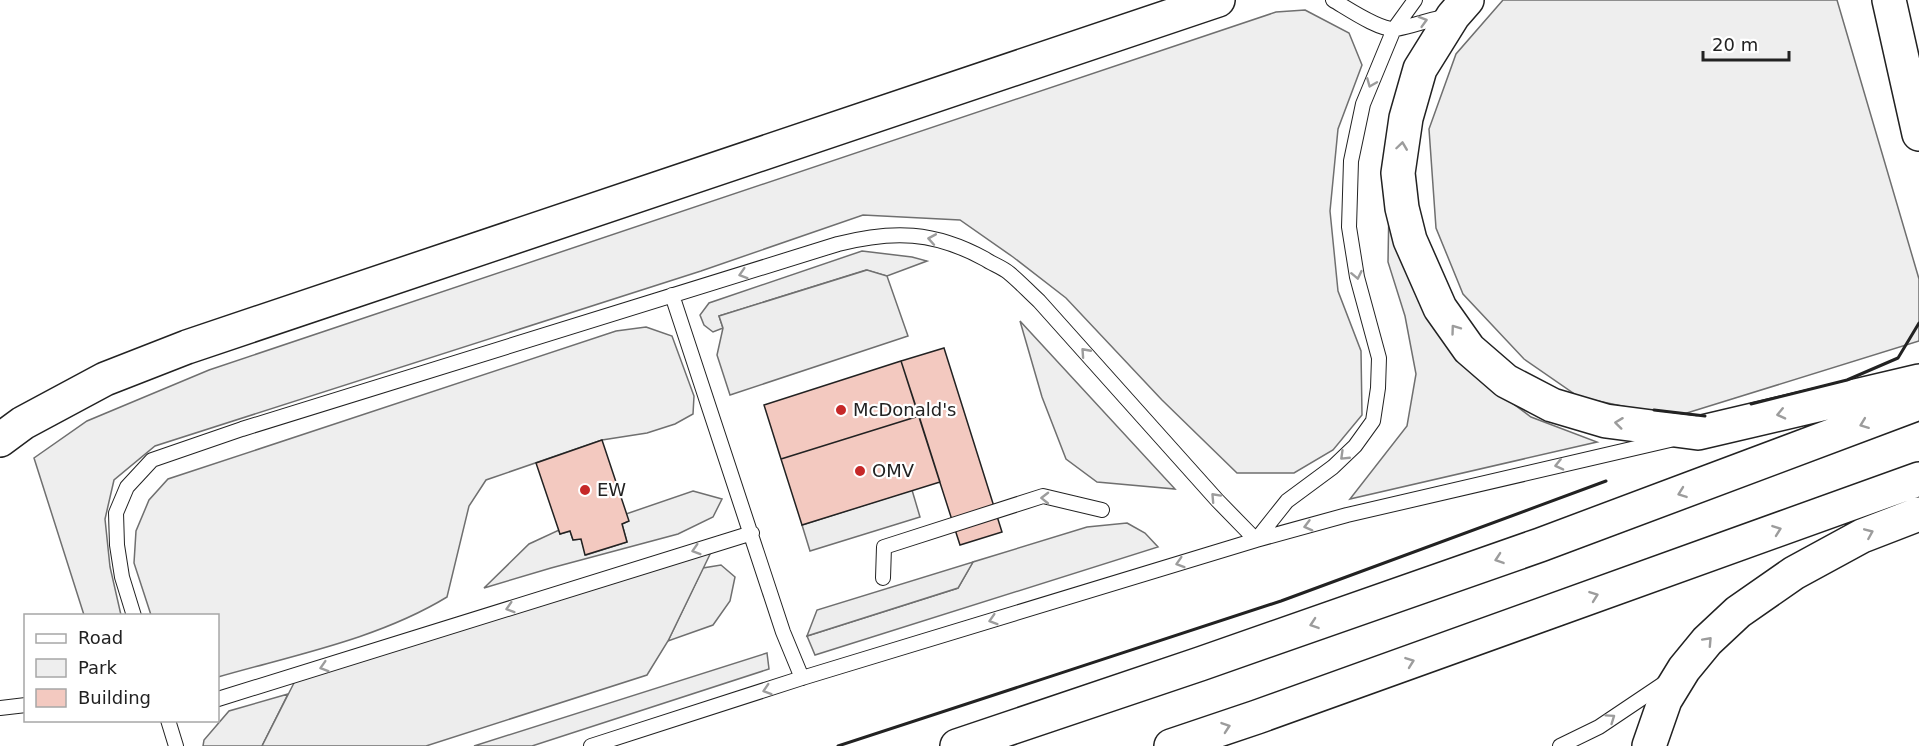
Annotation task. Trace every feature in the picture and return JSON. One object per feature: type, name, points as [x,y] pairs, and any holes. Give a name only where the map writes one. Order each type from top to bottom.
[{"type":"main road","points":[[0,440],[23,423],[105,379],[187,346],[1218,0]]},
{"type":"main road","points":[[1888,0],[1919,134]]},
{"type":"main road","points":[[1460,8],[1420,69],[1406,118],[1398,173],[1402,208],[1410,240],[1440,308],[1469,349],[1506,381],[1552,405],[1606,421],[1698,433],[1919,381]]},
{"type":"main road","points":[[957,746],[1518,553],[1919,403]]},
{"type":"main road","points":[[1171,746],[1919,479]]},
{"type":"main road","points":[[1649,746],[1665,700],[1684,669],[1707,641],[1738,612],[1794,573],[1862,536],[1919,513]]},
{"type":"lane","points":[[1332,0],[1372,22],[1394,29],[1460,8]]},
{"type":"lane","points":[[1256,540],[1287,501],[1333,467],[1355,446],[1373,421],[1378,388],[1379,358],[1357,277],[1349,227],[1351,161],[1363,104],[1394,29],[1415,0]]},
{"type":"lane","points":[[134,614],[122,577],[117,545],[116,513],[127,487],[152,460],[242,429],[672,295],[871,236],[898,235],[936,239],[969,250],[1007,272],[1040,301],[1217,500],[1256,540]]},
{"type":"lane","points":[[672,295],[783,632],[802,678]]},
{"type":"lane","points":[[591,746],[802,678],[1256,540],[1347,515],[1698,433]]},
{"type":"lane","points":[[883,578],[884,547],[1043,496],[1102,510]]},
{"type":"lane","points":[[219,699],[752,533]]},
{"type":"lane","points":[[1560,746],[1599,727],[1684,669]]},
{"type":"lane","points":[[0,708],[24,705]]},
{"type":"lane","points":[[169,722],[176,746]]},
{"type":"green space","points":[[1503,0],[1837,0],[1919,279],[1919,341],[1674,417],[1579,397],[1524,359],[1463,294],[1436,228],[1429,129],[1456,54]]},
{"type":"green space","points":[[1305,10],[1349,33],[1362,65],[1338,129],[1330,211],[1338,291],[1361,351],[1362,415],[1333,450],[1294,473],[1237,473],[1162,400],[1066,298],[960,220],[863,215],[701,271],[155,446],[114,480],[105,519],[110,567],[121,614],[84,614],[34,458],[87,421],[209,370],[1276,12]]},
{"type":"green space","points":[[1389,205],[1484,382],[1531,417],[1597,442],[1350,499],[1407,426],[1416,374],[1405,316],[1388,262]]},
{"type":"green space","points":[[862,251],[927,261],[887,276],[866,270],[719,316],[723,328],[713,332],[704,325],[700,315],[709,303]]},
{"type":"green space","points":[[1020,321],[1175,489],[1097,482],[1066,459],[1042,397]]},
{"type":"green space","points":[[646,327],[672,336],[694,396],[693,414],[675,424],[647,433],[602,440],[486,480],[469,506],[447,597],[420,612],[364,635],[219,677],[219,614],[151,614],[134,563],[136,531],[149,500],[168,479],[616,331]]},
{"type":"green space","points":[[693,491],[722,499],[713,517],[678,534],[484,588],[529,544],[559,530],[560,534],[570,531],[573,540],[581,539],[586,555],[627,542],[622,524],[628,521],[626,514]]},
{"type":"green space","points":[[1127,523],[1145,533],[1158,547],[815,655],[807,636],[958,588],[973,562],[1087,527]]},
{"type":"green space","points":[[721,565],[735,577],[730,601],[713,625],[668,641],[703,568]]},
{"type":"green space","points":[[767,653],[769,669],[532,746],[474,746]]},
{"type":"green space","points":[[288,694],[262,746],[203,746],[204,740],[229,711]]},
{"type":"shaded area","points":[[867,270],[887,276],[908,336],[730,395],[717,355],[723,328],[719,316]]},
{"type":"shaded area","points":[[912,490],[920,517],[810,551],[802,525]]},
{"type":"shaded area","points":[[715,544],[668,641],[647,675],[426,746],[262,746],[298,675]]},
{"type":"shaded area","points":[[973,562],[958,588],[807,636],[817,610]]},
{"type":"building","points":[[944,348],[1002,532],[960,545],[901,361]]},
{"type":"building","name":"McDonald's","points":[[901,361],[919,416],[781,459],[764,405]]},
{"type":"building","name":"OMV","points":[[919,416],[940,482],[802,525],[781,459]]},
{"type":"building","points":[[602,440],[629,521],[622,524],[627,542],[585,555],[581,539],[573,540],[570,531],[560,534],[536,463]]},
{"type":"wall","points":[[1751,404],[1847,380],[1898,358],[1919,323]]},
{"type":"wall","points":[[1654,410],[1705,416]]},
{"type":"wall","points":[[838,746],[1281,601],[1606,481]]},
{"type":"place","name":"McDonald's","points":[[841,410]]},
{"type":"place","name":"OMV","points":[[860,471]]},
{"type":"place","name":"EW","points":[[585,490]]}]
